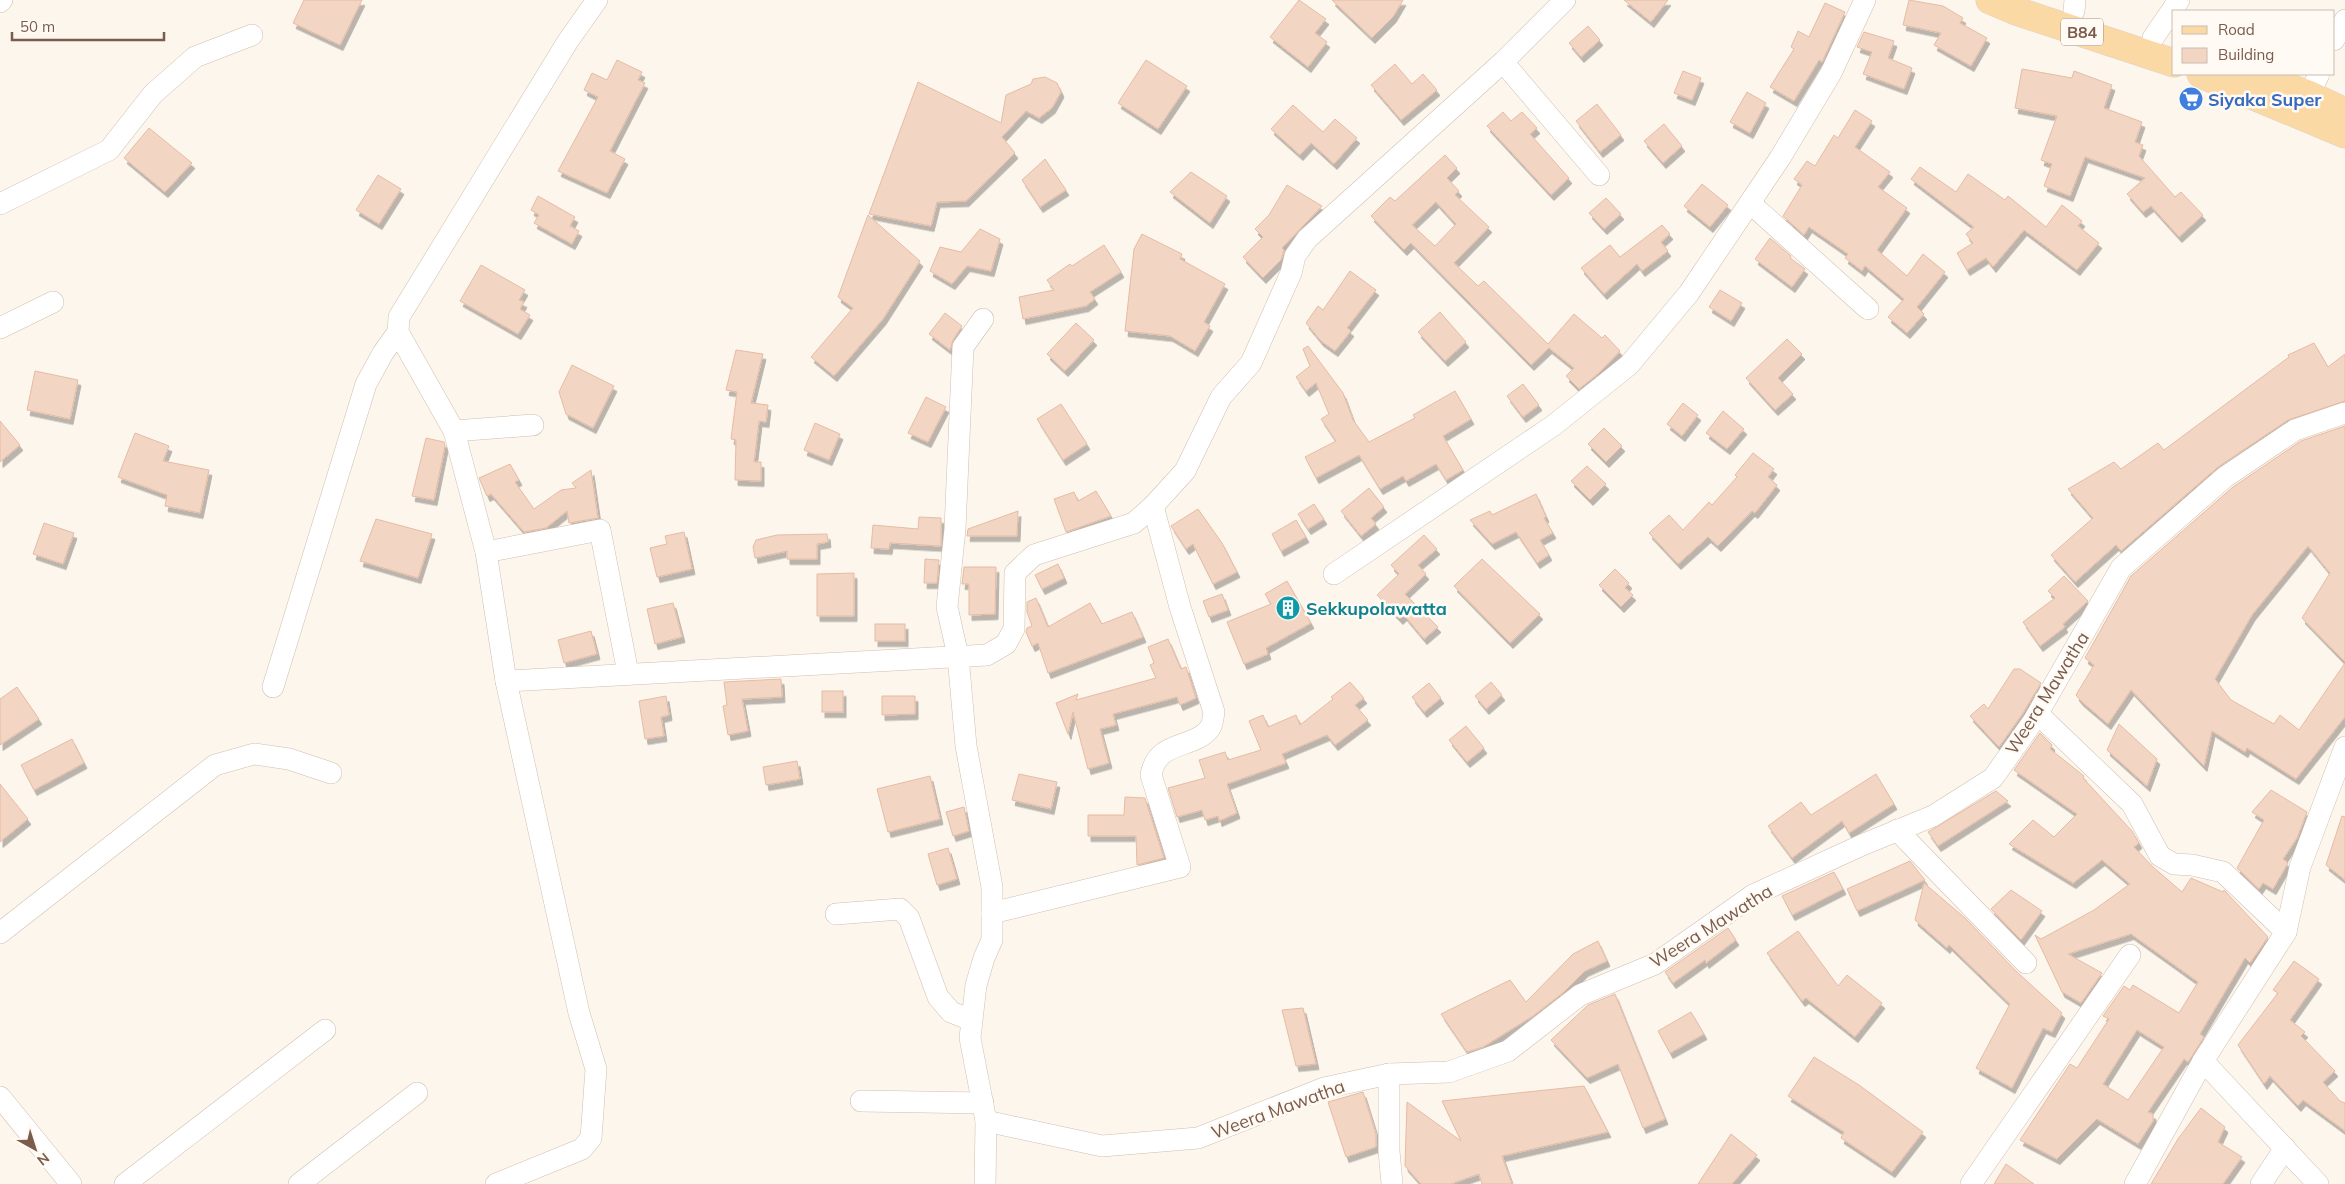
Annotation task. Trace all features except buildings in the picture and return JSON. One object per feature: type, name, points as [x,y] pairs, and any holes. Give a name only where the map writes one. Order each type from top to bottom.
[{"type":"main road","name":"B84","points":[[1990,0],[2016,11],[2172,62]]},
{"type":"main road","name":"B84","points":[[2040,0],[2074,6],[2164,41]]},
{"type":"main road","points":[[2203,75],[2345,134]]},
{"type":"main road","points":[[2258,75],[2314,84],[2345,112]]},
{"type":"street","points":[[273,687],[366,384],[383,353],[398,332],[399,317],[568,41],[597,0]]},
{"type":"street","points":[[506,681],[987,655],[1006,644],[1014,629],[1015,572],[1034,555],[1134,523],[1153,506],[1185,471],[1221,396],[1251,363],[1291,273],[1295,256],[1307,239],[1503,62],[1565,0]]},
{"type":"street","points":[[1334,574],[1554,425],[1629,365],[1689,293],[1750,203],[1831,73],[1865,0]]},
{"type":"street","points":[[2164,41],[2172,19]]},
{"type":"street","points":[[2335,38],[2345,20]]},
{"type":"street","points":[[0,204],[109,150],[153,94],[195,56],[252,35]]},
{"type":"street","points":[[1503,62],[1599,175]]},
{"type":"street","points":[[1750,203],[1868,309]]},
{"type":"street","points":[[0,328],[53,302]]},
{"type":"street","points":[[983,319],[963,347],[955,529],[947,608],[958,656],[966,746],[992,887],[992,940],[984,958],[976,985],[970,1038],[985,1112],[985,1184]]},
{"type":"street","points":[[398,332],[454,431],[486,552],[506,681],[579,1013],[596,1069],[591,1138],[582,1149],[496,1184]]},
{"type":"street","name":"Weera Mawatha","points":[[860,1100],[985,1112],[1102,1146],[1198,1138],[1324,1088],[1388,1074],[1449,1072],[1508,1052],[1580,995],[1655,964],[1753,895],[1897,830],[1933,816],[1993,778],[2038,714],[2121,568],[2225,477],[2295,430],[2345,413]]},
{"type":"street","points":[[454,431],[533,425]]},
{"type":"street","points":[[992,913],[1180,867],[1151,775],[1153,764],[1162,753],[1206,733],[1212,726],[1214,712],[1180,607],[1153,506]]},
{"type":"street","points":[[486,552],[600,530],[628,673]]},
{"type":"street","points":[[2038,714],[2132,804],[2160,856],[2174,864],[2192,865],[2223,872],[2286,932]]},
{"type":"street","points":[[2134,1184],[2203,1061],[2286,932],[2300,867],[2345,748]]},
{"type":"street","points":[[0,933],[215,765],[254,754],[289,759],[331,773]]},
{"type":"street","points":[[1897,830],[2026,963]]},
{"type":"street","points":[[836,914],[900,909],[909,918],[938,997],[951,1012],[972,1020]]},
{"type":"street","points":[[1971,1184],[2130,955]]},
{"type":"street","points":[[125,1184],[325,1030]]},
{"type":"street","points":[[2203,1061],[2318,1184]]},
{"type":"street","points":[[1388,1074],[1389,1151],[1392,1184]]},
{"type":"street","points":[[299,1184],[417,1093]]},
{"type":"street","points":[[0,1096],[71,1184]]},
{"type":"street","points":[[2261,1184],[2285,1148]]},
{"type":"place","name":"Siyaka Super","points":[[2191,99]]},
{"type":"place","name":"Sekkupolawatta","points":[[1288,608]]}]
